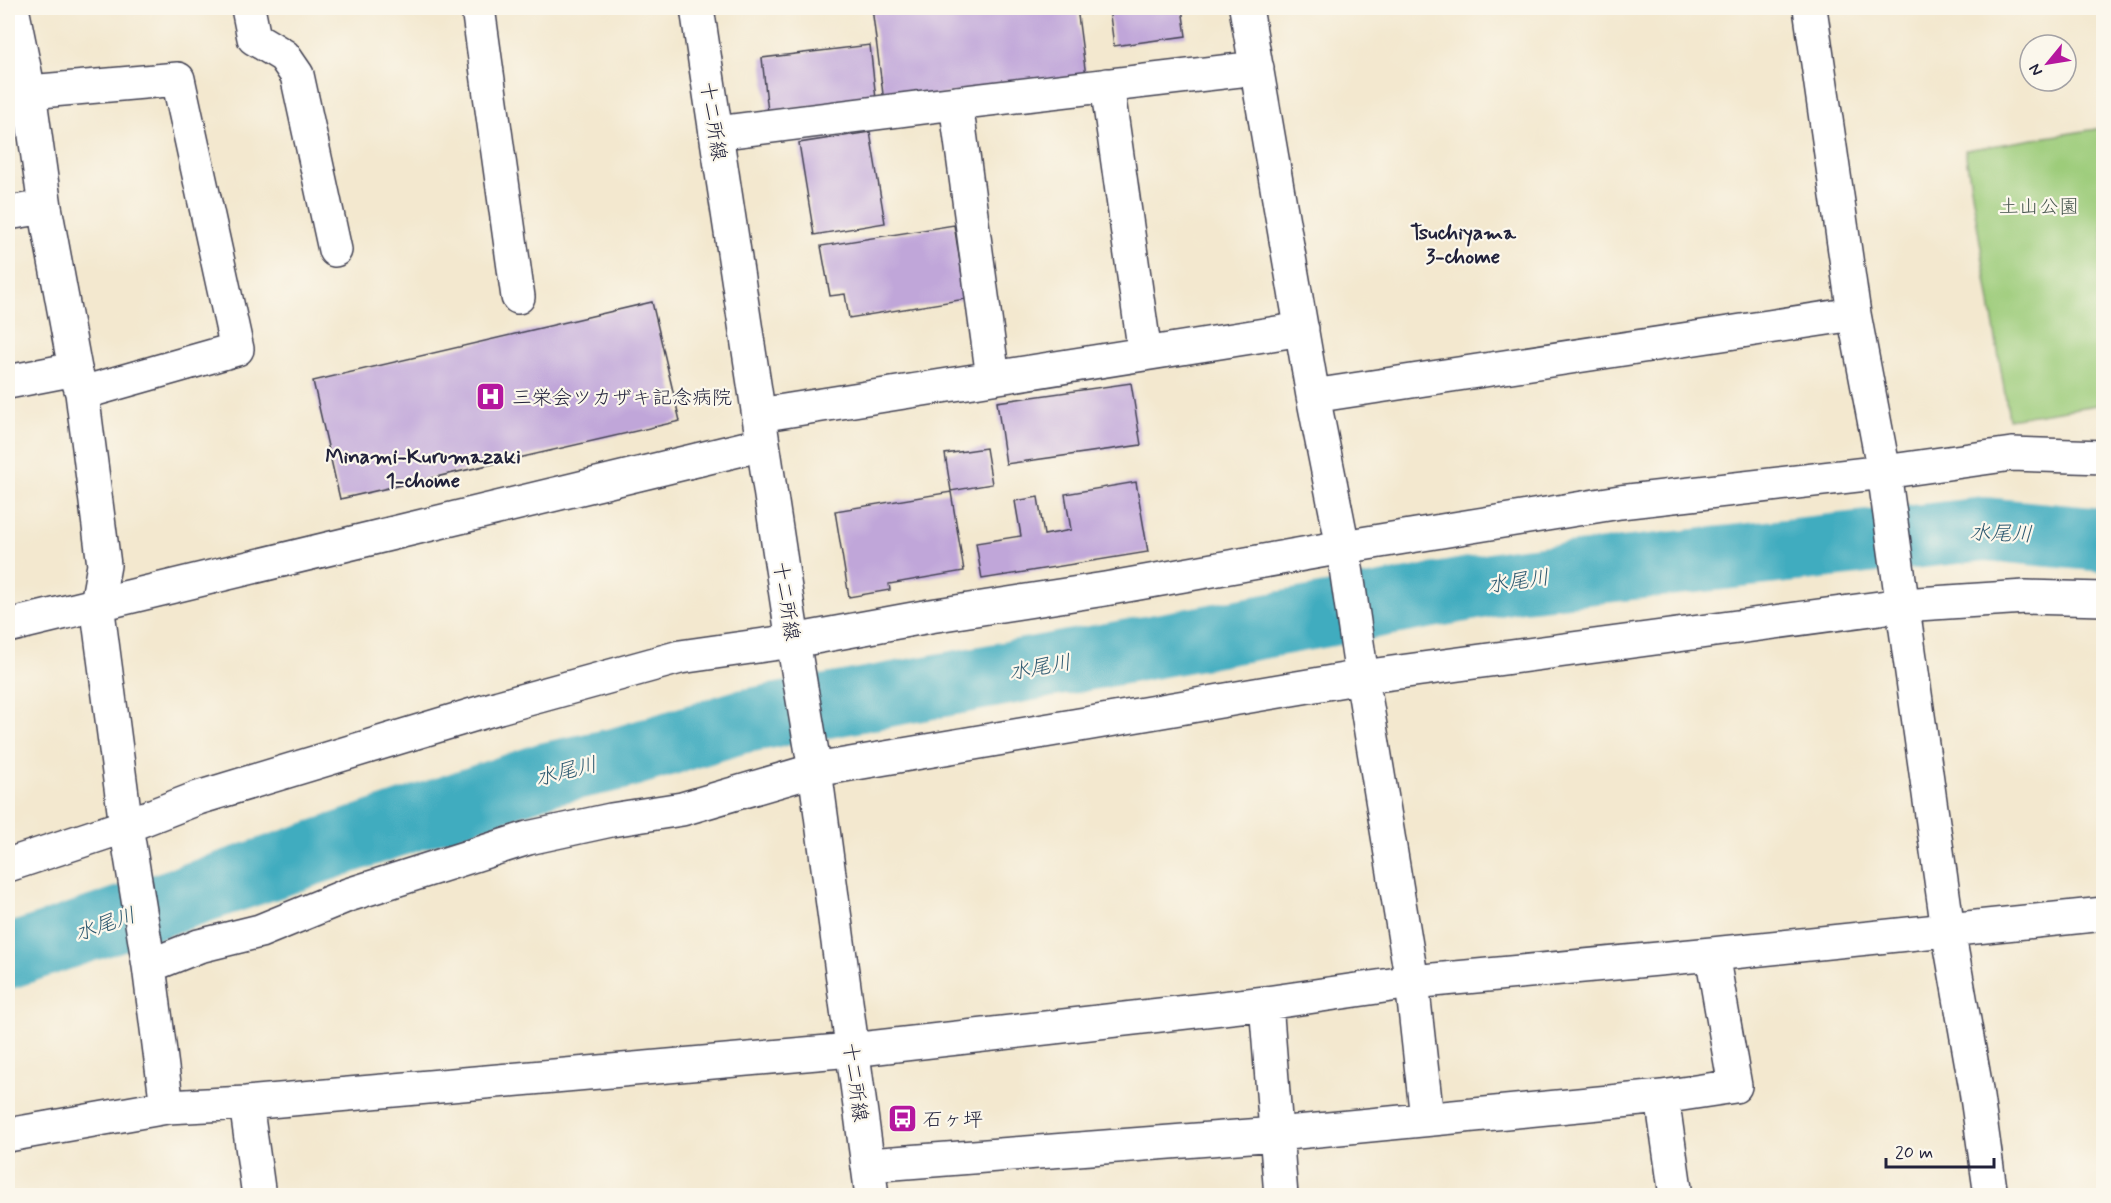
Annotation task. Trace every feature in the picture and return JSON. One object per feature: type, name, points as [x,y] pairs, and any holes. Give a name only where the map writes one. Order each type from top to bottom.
[{"type":"street","points":[[12,8],[29,93],[45,207],[78,381],[105,565],[98,603],[126,826],[149,966],[167,1107]]},
{"type":"street","points":[[248,8],[254,38],[284,56],[297,75],[335,250]]},
{"type":"street","points":[[478,8],[518,297]]},
{"type":"street","name":"十二所線","points":[[697,8],[793,641],[815,770],[870,1180]]},
{"type":"street","points":[[1246,8],[1313,396],[1343,547],[1412,982],[1427,1119]]},
{"type":"street","points":[[1810,8],[1854,314],[1884,472],[1948,930],[1975,1083],[1991,1196]]},
{"type":"street","points":[[716,134],[1257,68]]},
{"type":"street","points":[[8,382],[78,381],[237,349],[178,79],[29,93]]},
{"type":"street","points":[[1107,85],[1145,354]]},
{"type":"street","points":[[956,103],[993,378]]},
{"type":"street","points":[[8,213],[45,207]]},
{"type":"street","points":[[1313,396],[1854,314]]},
{"type":"street","points":[[8,626],[761,430],[993,378],[1302,329]]},
{"type":"street","points":[[8,865],[126,826],[209,795],[499,707],[680,657],[1105,590],[1343,547],[1620,502],[1884,472],[2012,454],[2103,457]]},
{"type":"street","points":[[149,966],[200,946],[260,931],[348,896],[528,838],[611,820],[682,809],[815,770],[1362,677],[1902,605],[2025,597],[2103,599]]},
{"type":"street","points":[[8,1135],[167,1107],[246,1103],[851,1050],[1266,1003],[1412,982],[2103,914]]},
{"type":"street","points":[[870,1180],[1276,1134],[1662,1097],[1735,1086],[1712,954]]},
{"type":"street","points":[[1266,1003],[1281,1196]]},
{"type":"street","points":[[1662,1097],[1676,1196]]},
{"type":"street","points":[[246,1103],[259,1196]]},
{"type":"green space","name":"土山公園","points":[[2103,128],[2103,404],[2009,419],[1965,150]]},
{"type":"building","points":[[872,8],[1077,8],[1086,76],[884,102]]},
{"type":"building","points":[[1109,8],[1182,8],[1186,36],[1114,46]]},
{"type":"building","points":[[870,45],[876,99],[768,112],[762,58]]},
{"type":"building","points":[[870,132],[885,223],[814,235],[799,143]]},
{"type":"building","points":[[954,225],[966,299],[849,318],[845,294],[830,296],[821,246]]},
{"type":"building","points":[[652,302],[680,421],[340,499],[313,381]]},
{"type":"building","points":[[1131,383],[1141,445],[1006,464],[997,402]]},
{"type":"building","points":[[986,448],[992,484],[951,491],[945,454]]},
{"type":"building","points":[[1136,482],[1148,552],[982,579],[976,543],[1021,536],[1015,501],[1038,497],[1044,535],[1071,530],[1065,494]]},
{"type":"building","points":[[951,492],[964,571],[889,584],[890,590],[849,597],[835,511]]},
{"type":"waterway","name":"水尾川","points":[[8,957],[546,774],[618,759],[740,722],[1514,581],[1985,529],[2104,540]]},
{"type":"place","name":"三栄会ツカザキ記念病院","points":[[491,397]]},
{"type":"place","name":"石ヶ坪","points":[[902,1119]]},
{"type":"district","name":"Tsuchiyama 3-chome","points":[[1463,244]]},
{"type":"district","name":"Minami-Kurumazaki 1-chome","points":[[423,468]]}]
